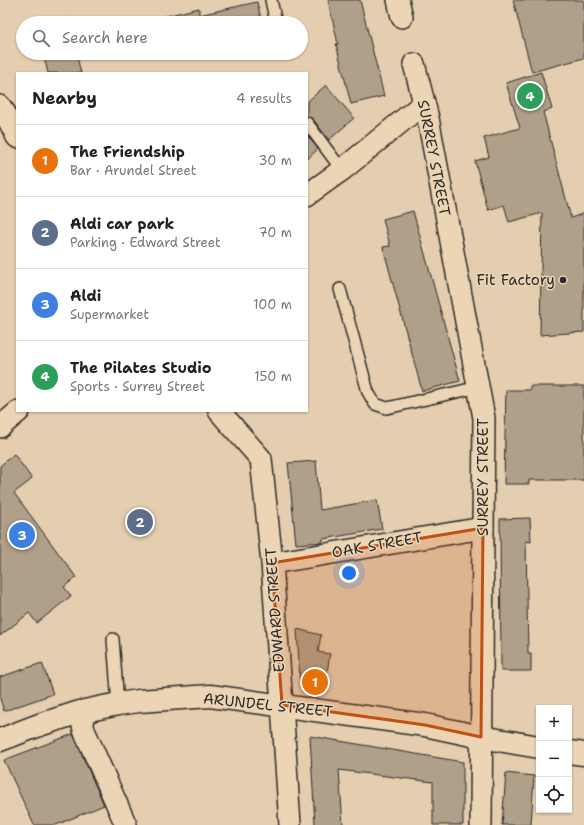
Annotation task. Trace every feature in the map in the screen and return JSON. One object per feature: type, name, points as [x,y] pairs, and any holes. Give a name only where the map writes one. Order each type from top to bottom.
[{"type":"street","name":"SURREY STREET","points":[[414,64],[424,104],[484,418],[481,737],[482,825]]},
{"type":"street","points":[[308,194],[342,170],[424,104]]},
{"type":"street","points":[[0,106],[16,135]]},
{"type":"street","points":[[0,426],[18,412]]},
{"type":"street","name":"EDWARD STREET","points":[[220,412],[261,459],[272,563],[290,825]]},
{"type":"street","name":"OAK STREET","points":[[272,563],[483,528]]},
{"type":"street","name":"ARUNDEL STREET","points":[[0,740],[42,724],[80,712],[118,704],[210,696],[425,725],[536,746]]},
{"type":"street","points":[[80,712],[84,730],[126,825]]},
{"type":"street","points":[[572,752],[584,754]]},
{"type":"lane","points":[[270,0],[274,16]]},
{"type":"lane","points":[[308,124],[342,170]]},
{"type":"lane","points":[[340,289],[368,392],[375,404],[387,408],[479,388]]},
{"type":"lane","points":[[113,639],[118,704]]},
{"type":"highlighted area","points":[[483,528],[481,737],[425,725],[282,705],[272,563]]},
{"type":"building","points":[[328,0],[360,0],[384,96],[351,104],[336,44],[338,44]]},
{"type":"building","points":[[513,0],[584,0],[584,58],[532,72]]},
{"type":"building","points":[[257,2],[260,16],[166,16],[199,8],[199,15]]},
{"type":"building","points":[[45,60],[78,60],[81,72],[48,72]]},
{"type":"building","points":[[541,72],[552,109],[543,112],[571,218],[584,213],[584,332],[540,335],[542,213],[509,222],[504,205],[488,210],[475,161],[489,157],[484,138],[520,128],[506,83]]},
{"type":"building","points":[[326,85],[354,118],[329,140],[313,119],[308,116],[308,101]]},
{"type":"building","points":[[308,136],[318,149],[308,158]]},
{"type":"building","points":[[413,211],[460,381],[422,391],[383,247],[390,246],[383,219]]},
{"type":"building","points":[[530,386],[584,386],[584,480],[529,480],[529,484],[504,484],[506,390],[530,390]]},
{"type":"building","points":[[14,454],[32,479],[14,493],[76,577],[64,587],[71,596],[37,623],[29,613],[0,636],[0,466]]},
{"type":"building","points":[[316,461],[320,510],[377,500],[382,529],[323,539],[323,542],[296,544],[288,463]]},
{"type":"building","points":[[530,518],[531,542],[526,541],[528,654],[531,654],[531,671],[501,671],[500,519]]},
{"type":"building","points":[[297,629],[321,635],[318,652],[330,654],[324,692],[307,689],[300,682]]},
{"type":"building","points":[[42,663],[53,694],[4,711],[0,699],[0,677]]},
{"type":"building","points":[[73,734],[104,805],[56,825],[34,825],[4,760]]},
{"type":"building","points":[[310,736],[463,762],[463,825],[433,825],[433,782],[339,770],[343,825],[315,825]]},
{"type":"building","points":[[506,773],[534,776],[531,825],[502,825]]},
{"type":"place","name":"The Pilates Studio","points":[[530,96]]},
{"type":"place","name":"Fit Factory","points":[[563,280]]},
{"type":"place","name":"Aldi car park","points":[[140,522]]},
{"type":"place","name":"Aldi","points":[[22,535]]},
{"type":"place","name":"The Friendship","points":[[315,682]]}]
